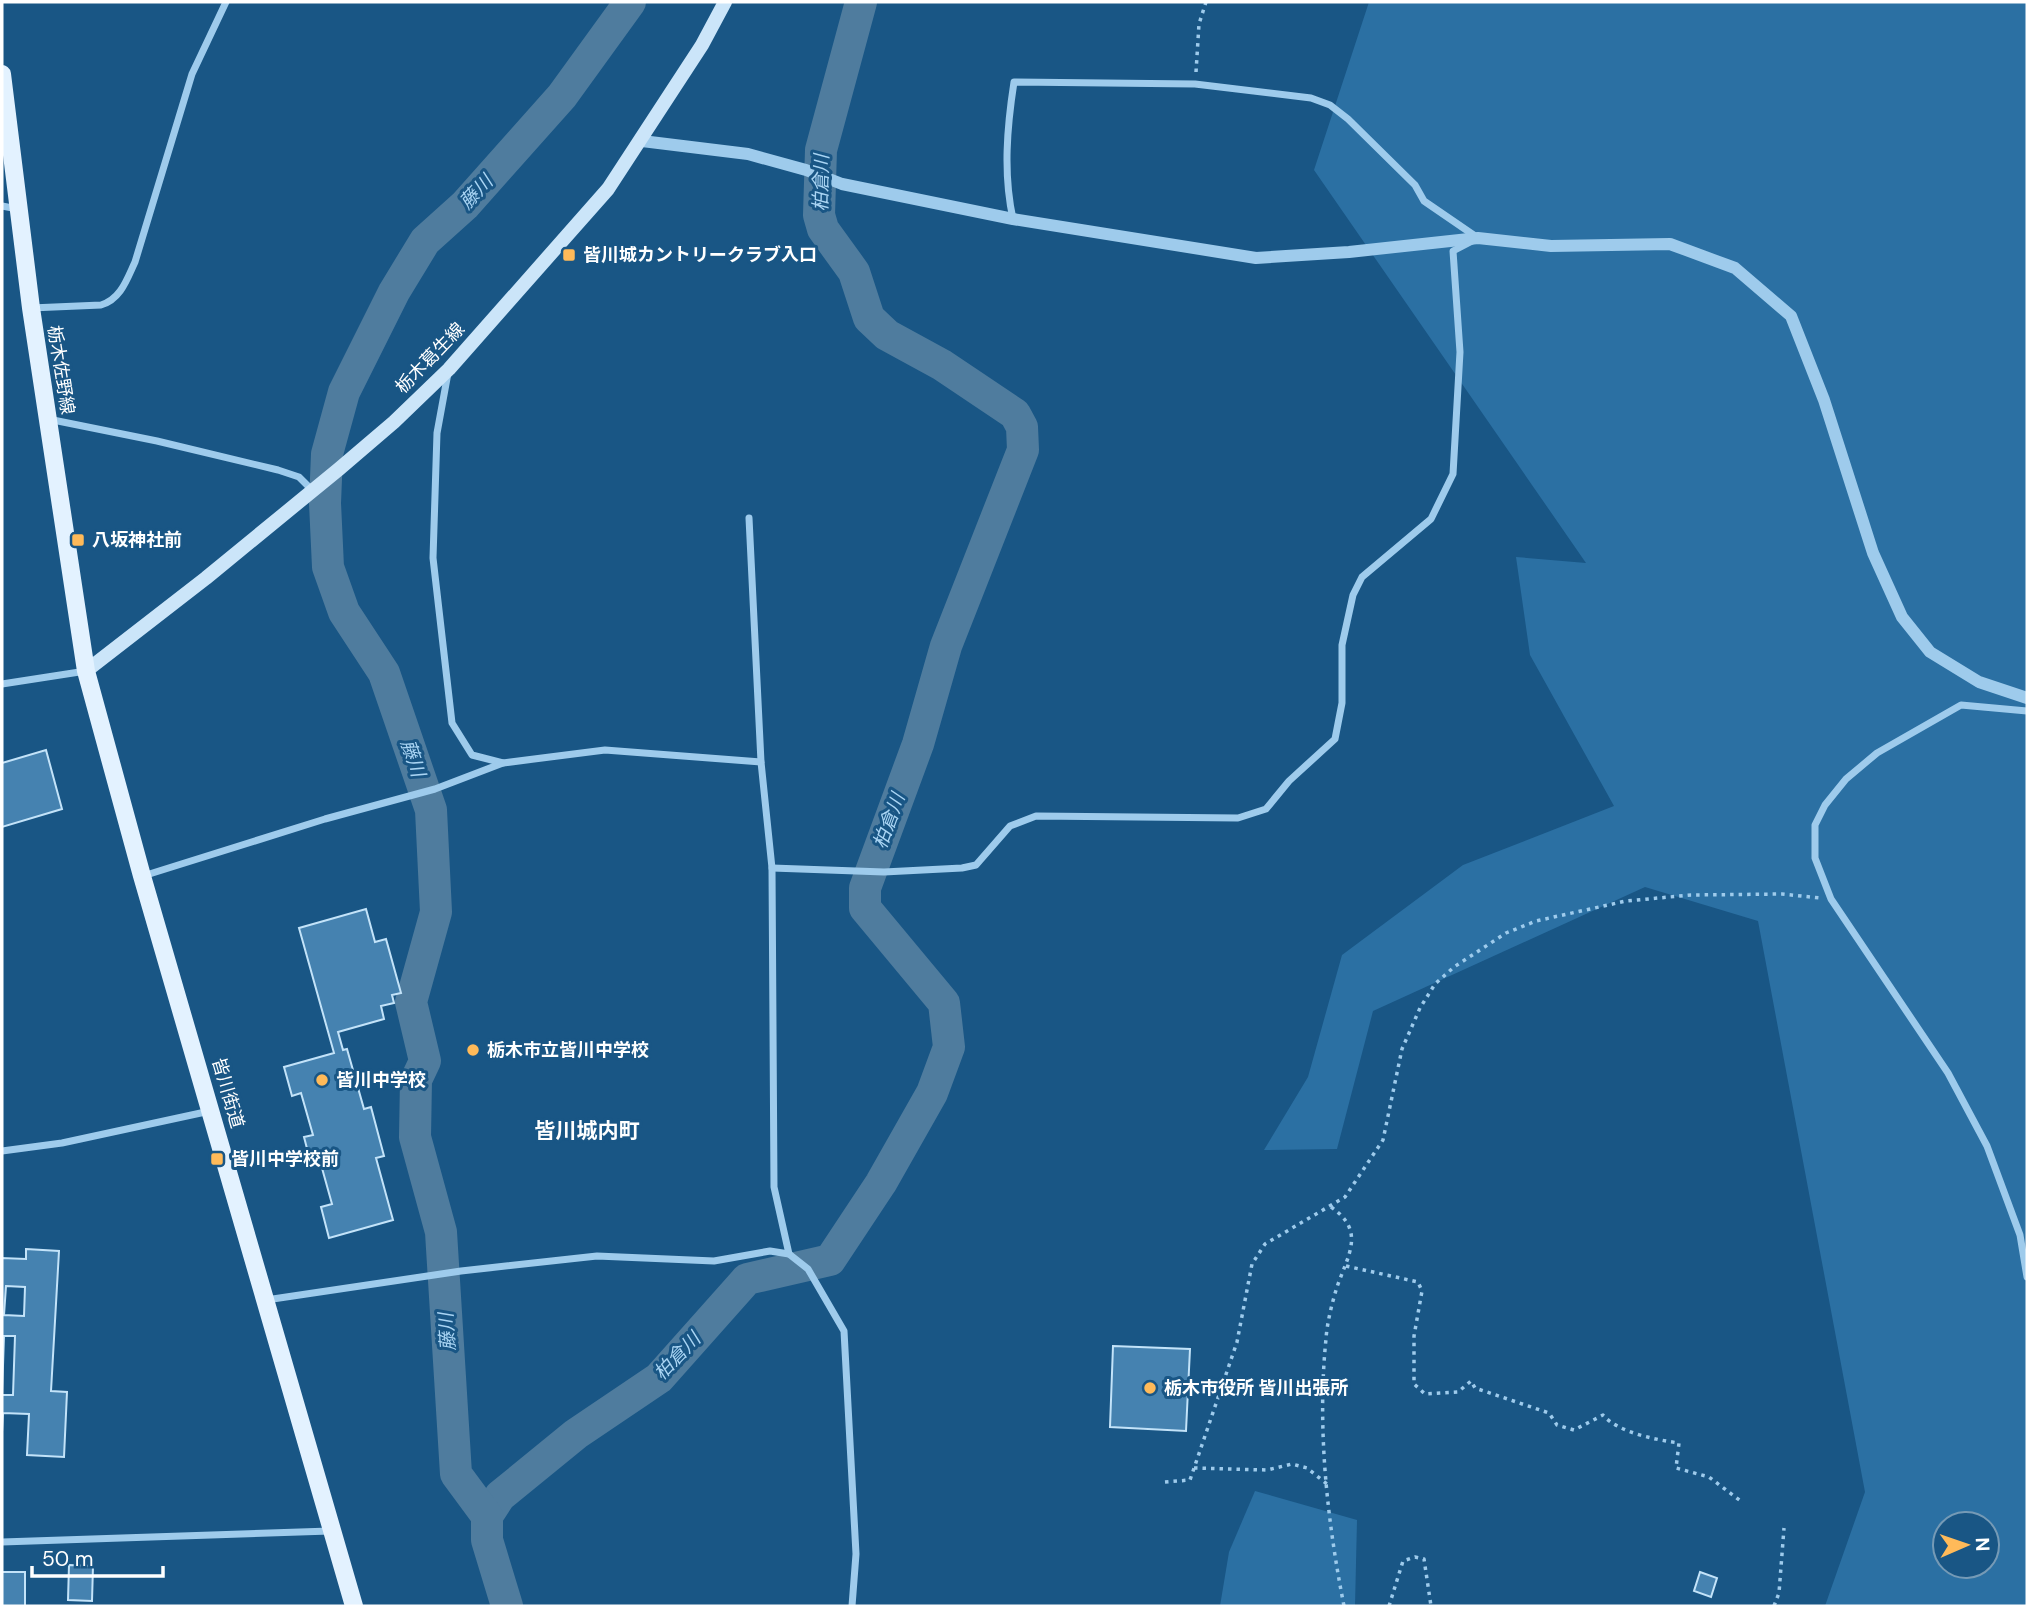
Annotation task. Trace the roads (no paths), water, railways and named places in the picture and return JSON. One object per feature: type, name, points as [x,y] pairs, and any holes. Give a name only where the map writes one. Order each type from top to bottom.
[{"type":"main road","name":"栃木葛生線","points":[[86,671],[206,578],[339,469],[394,422],[449,369],[608,189],[642,141],[725,2]]},
{"type":"main road","name":"栃木佐野線","points":[[2,74],[10,207],[31,308],[86,671]]},
{"type":"main road","name":"皆川街道","points":[[86,671],[142,876],[354,1606]]},
{"type":"street","points":[[31,308],[101,305],[109,302],[121,290],[135,262],[192,74],[226,2]]},
{"type":"street","points":[[1013,219],[1009,199],[1008,125],[1014,82],[1195,84],[1311,98],[1330,105],[1384,152],[1415,186],[1424,201],[1478,238]]},
{"type":"street","points":[[642,141],[748,154],[806,170],[842,184],[1013,219],[1256,258],[1349,252],[1478,238],[1551,246],[1670,244],[1735,268],[1791,316],[1824,400],[1873,553],[1902,617],[1930,652],[1979,682],[2027,698]]},
{"type":"street","points":[[772,868],[884,872],[975,866],[1010,826],[1036,816],[1238,818],[1266,809],[1289,780],[1335,739],[1342,703],[1342,645],[1353,595],[1362,577],[1431,519],[1453,474],[1460,352],[1453,251],[1478,238]]},
{"type":"street","points":[[449,369],[437,432],[433,558],[444,669],[452,723],[472,755],[503,763]]},
{"type":"street","points":[[48,419],[157,441],[278,470],[299,477],[314,489]]},
{"type":"street","points":[[749,518],[761,762],[772,868],[774,1187],[789,1254]]},
{"type":"street","points":[[2,684],[86,671]]},
{"type":"street","points":[[2027,711],[1961,705],[1904,736],[1846,779],[1825,805],[1815,825],[1815,858],[1831,899],[1948,1073],[1987,1146],[2017,1225],[2027,1277]]},
{"type":"street","points":[[142,876],[435,789],[503,763],[605,750],[761,762]]},
{"type":"street","points":[[2,1151],[62,1143],[211,1111]]},
{"type":"street","points":[[267,1300],[460,1271],[597,1256],[714,1261],[770,1251],[789,1254],[808,1269],[844,1331],[855,1540],[852,1606]]},
{"type":"street","points":[[2,1542],[334,1531]]},
{"type":"waterway","name":"藤川","points":[[507,1606],[487,1540],[487,1516],[456,1474],[441,1232],[415,1137],[416,1080],[425,1061],[411,1002],[436,912],[431,810],[384,673],[344,612],[328,567],[325,503],[327,454],[344,392],[394,292],[425,241],[465,205],[562,96],[630,2]]},
{"type":"waterway","name":"柏倉川","points":[[487,1516],[500,1496],[576,1434],[659,1378],[747,1279],[830,1260],[881,1183],[932,1093],[949,1047],[944,1003],[865,908],[865,888],[918,744],[946,646],[1023,450],[1022,427],[1015,414],[942,365],[887,335],[869,318],[854,272],[823,229],[819,215],[821,150],[861,2]]},
{"type":"place","name":"皆川城カントリークラブ入口","points":[[569,255]]},
{"type":"place","name":"八坂神社前","points":[[78,540]]},
{"type":"place","name":"栃木市立皆川中学校","points":[[473,1050]]},
{"type":"place","name":"皆川中学校","points":[[322,1080]]},
{"type":"place","name":"皆川中学校前","points":[[217,1159]]},
{"type":"place","name":"栃木市役所 皆川出張所","points":[[1150,1388]]},
{"type":"district","name":"皆川城内町","points":[[587,1131]]}]
